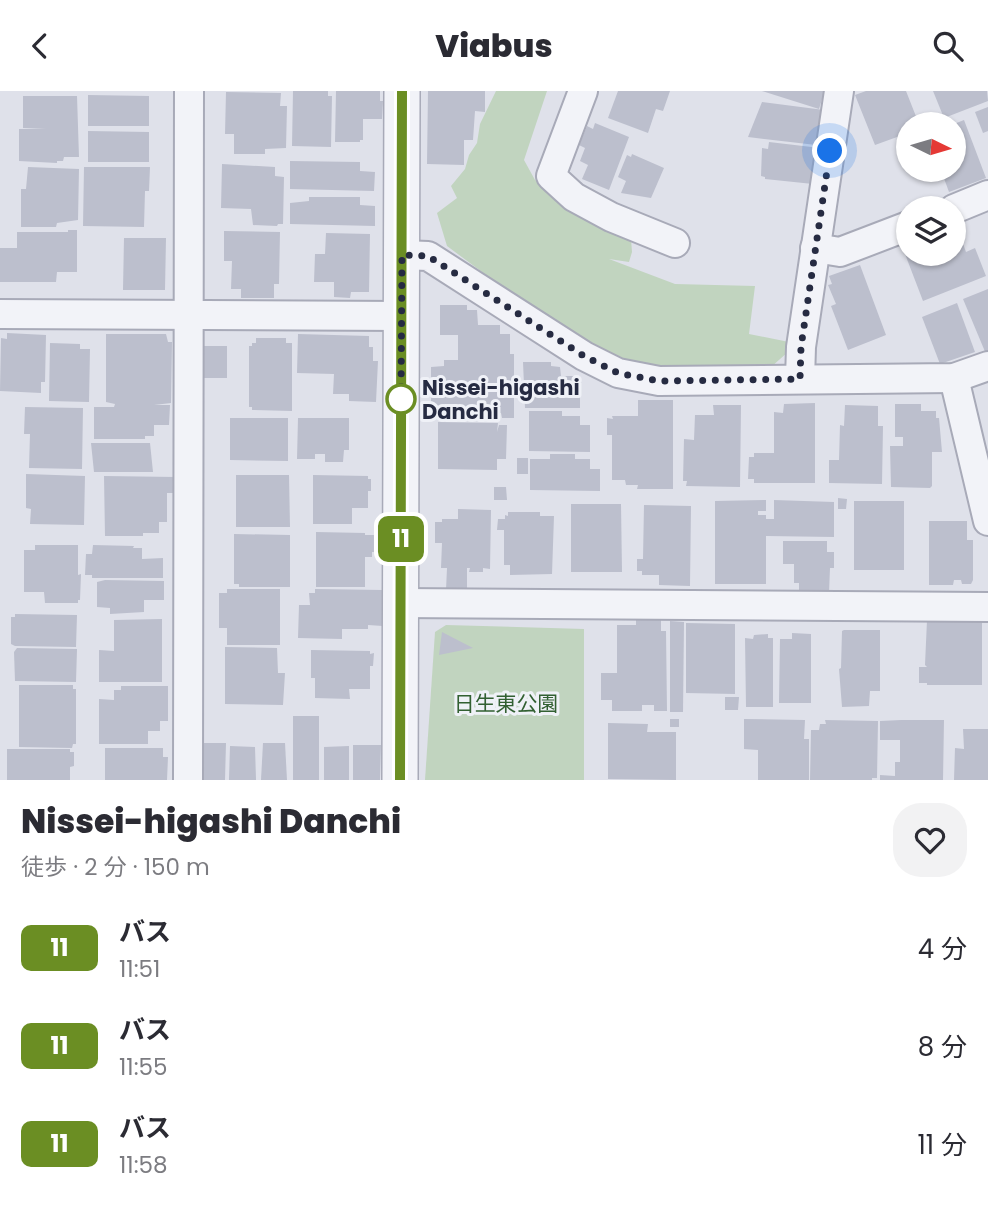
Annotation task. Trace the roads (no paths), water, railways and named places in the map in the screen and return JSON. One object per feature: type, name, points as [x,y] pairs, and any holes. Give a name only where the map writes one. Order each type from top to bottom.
[{"type":"street","points":[[188,780],[189,91]]},
{"type":"street","points":[[400,780],[402,91]]},
{"type":"street","points":[[583,91],[551,176],[574,197],[611,217],[675,243]]},
{"type":"street","points":[[800,379],[801,347],[839,91]]},
{"type":"street","points":[[966,204],[988,195]]},
{"type":"street","points":[[815,248],[840,252],[896,231]]},
{"type":"street","points":[[402,255],[428,256],[584,356],[618,373],[659,381],[954,378],[988,366]]},
{"type":"street","points":[[0,314],[402,316]]},
{"type":"street","points":[[954,378],[988,521]]},
{"type":"street","points":[[400,603],[988,607]]},
{"type":"place","name":"Nissei-higashi Danchi","points":[[401,399]]},
{"type":"park label","name":"日生東公園","points":[[506,703]]}]
